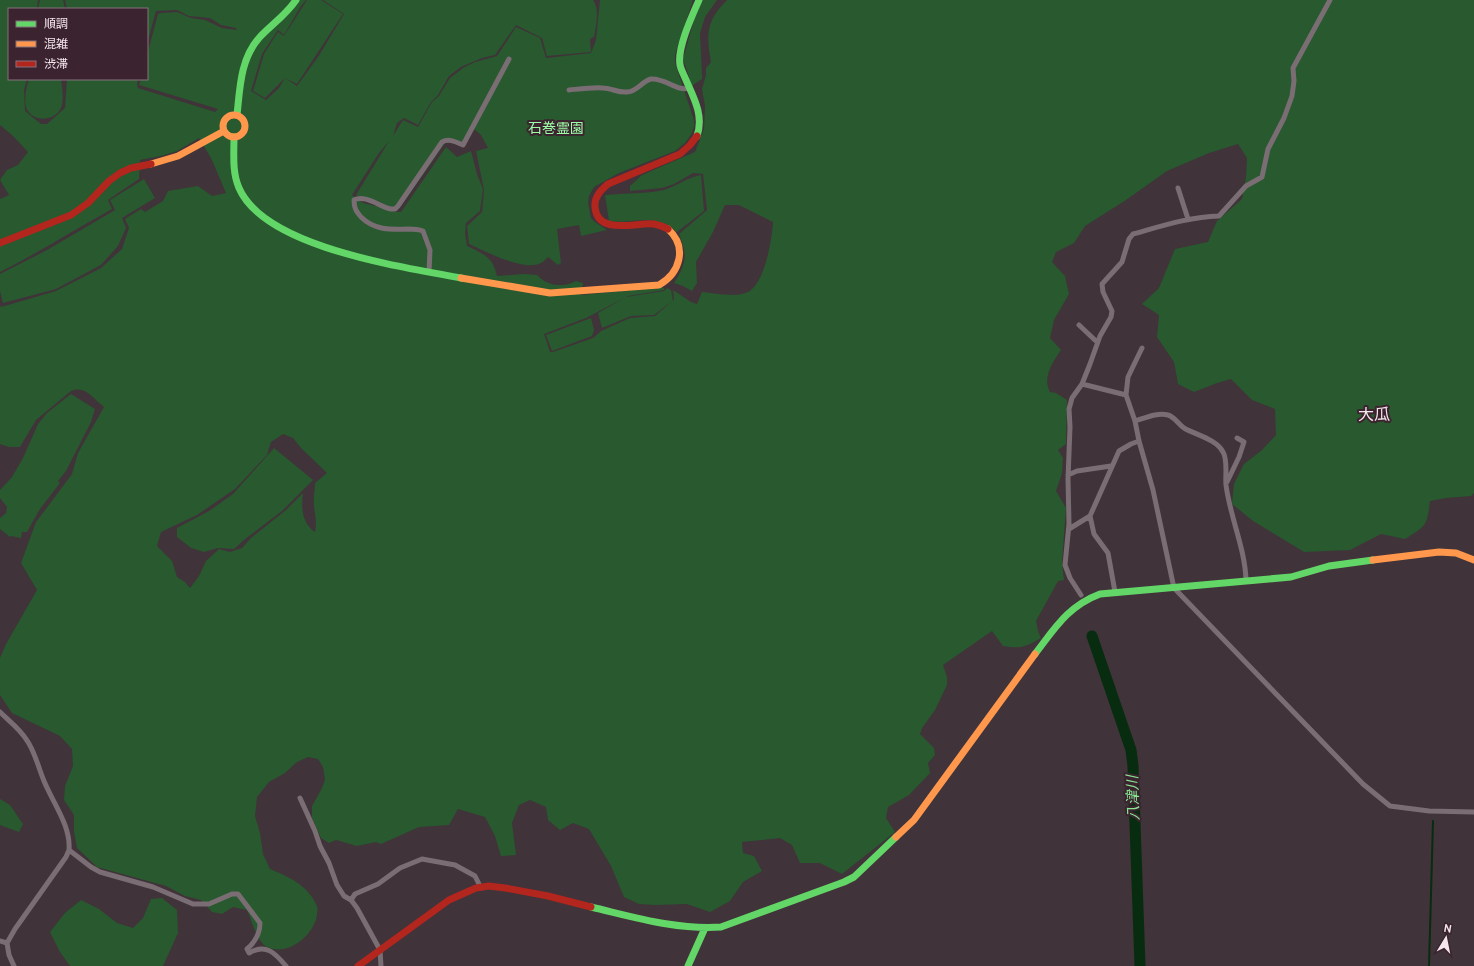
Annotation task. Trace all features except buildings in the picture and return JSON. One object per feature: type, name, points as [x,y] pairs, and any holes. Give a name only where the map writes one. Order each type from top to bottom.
[{"type":"street","points":[[237,115],[241,75],[249,54],[257,41],[287,12],[296,0]]},
{"type":"street","points":[[234,137],[234,167],[239,188],[248,203],[260,215],[280,228],[316,245],[350,255],[429,272],[486,283],[550,292],[659,285],[665,282],[676,269],[679,260],[679,247],[675,237],[670,231],[661,225],[653,223],[617,226],[608,224],[600,219],[596,213],[596,195],[601,188],[608,184],[680,154],[690,147],[699,133],[699,110],[680,65],[680,57],[699,0]]},
{"type":"street","points":[[1081,596],[1070,578],[1065,565],[1069,529],[1068,475],[1070,403],[1082,384],[1097,342],[1111,317],[1112,310],[1103,292],[1102,284],[1122,262],[1129,239],[1133,234],[1188,219],[1219,216],[1246,186],[1262,176],[1268,149],[1284,118],[1292,96],[1294,81],[1293,68],[1330,0]]},
{"type":"street","points":[[429,272],[430,250],[423,231],[384,229],[375,226],[366,221],[359,214],[355,209],[354,200],[367,200],[391,209],[398,206],[442,142],[450,140],[463,145],[509,59]]},
{"type":"street","points":[[569,90],[603,88],[619,92],[632,92],[646,81],[652,79],[665,81],[680,89],[690,88]]},
{"type":"street","points":[[237,115],[243,119],[245,126],[243,133],[238,137],[228,136],[224,131],[223,125],[225,119],[230,116],[237,115]]},
{"type":"street","points":[[0,243],[71,215],[88,203],[109,181],[120,173],[132,168],[160,162],[178,156],[224,131]]},
{"type":"street","points":[[1178,188],[1188,219]]},
{"type":"street","points":[[1079,325],[1097,342]]},
{"type":"street","points":[[1142,348],[1128,377],[1126,395],[1136,421],[1139,441],[1153,490],[1174,588],[1363,784],[1390,806],[1429,811],[1474,812]]},
{"type":"street","points":[[1082,384],[1126,395]]},
{"type":"street","points":[[1136,421],[1155,415],[1167,414],[1173,417],[1184,428],[1218,446],[1225,456],[1226,482],[1229,501],[1241,546],[1246,571],[1246,580]]},
{"type":"street","points":[[1226,482],[1244,442],[1237,438]]},
{"type":"street","points":[[1069,529],[1090,516],[1119,451],[1139,441]]},
{"type":"street","points":[[1068,475],[1077,470],[1111,466]]},
{"type":"street","points":[[1090,516],[1094,534],[1108,553],[1115,592]]},
{"type":"street","points":[[358,966],[449,900],[462,893],[489,886],[510,889],[662,924],[705,928],[721,927],[819,892],[854,877],[914,820],[1054,629],[1074,607],[1089,598],[1100,594],[1115,592],[1291,577],[1329,566],[1439,552],[1456,553],[1474,560]]},
{"type":"street","points":[[0,712],[21,732],[30,745],[44,782],[65,826],[70,843],[69,850],[60,866],[15,929],[7,943],[9,955],[14,966]]},
{"type":"street","points":[[300,798],[337,884],[344,896],[357,908],[380,950],[381,966]]},
{"type":"street","points":[[69,850],[90,867],[100,872],[152,887],[192,904],[208,904],[232,894],[238,894],[260,923],[259,932],[256,939],[247,949],[249,953],[259,948],[267,949],[273,952],[286,966]]},
{"type":"street","points":[[350,900],[355,894],[378,884],[400,868],[422,859],[455,865],[476,876],[481,888]]},
{"type":"street","points":[[688,966],[705,928]]},
{"type":"street","points":[[0,941],[7,943]]},
{"type":"green space","name":"石巻霊園","points":[[0,0],[38,0],[37,8],[8,8],[8,80],[27,80],[24,90],[25,111],[41,124],[47,124],[65,108],[67,80],[138,80],[138,88],[215,112],[218,109],[139,85],[141,80],[148,80],[148,51],[158,14],[177,12],[191,18],[205,20],[222,28],[237,30],[236,28],[221,25],[210,18],[189,16],[177,10],[156,11],[148,40],[148,8],[67,8],[65,0],[306,0],[284,35],[278,30],[262,54],[251,91],[266,100],[279,88],[285,78],[297,86],[318,57],[344,14],[323,0],[593,0],[597,18],[594,37],[590,39],[591,52],[547,56],[542,38],[516,25],[495,55],[482,58],[461,67],[449,76],[438,95],[431,102],[418,125],[404,118],[397,123],[393,136],[403,120],[418,127],[432,102],[439,96],[450,78],[463,68],[475,62],[497,56],[516,27],[540,38],[546,58],[591,53],[596,40],[600,0],[693,0],[675,55],[675,63],[694,120],[694,127],[691,135],[685,143],[675,151],[619,173],[594,187],[589,196],[588,202],[591,218],[607,230],[581,236],[579,225],[557,229],[561,263],[558,265],[548,257],[541,263],[534,265],[515,263],[469,244],[467,226],[482,212],[484,190],[476,151],[488,148],[481,135],[474,129],[464,147],[450,142],[445,143],[401,206],[396,211],[390,211],[401,212],[446,147],[457,157],[471,151],[477,174],[483,189],[480,211],[466,223],[465,233],[467,246],[478,251],[490,260],[497,276],[524,274],[537,275],[546,282],[556,285],[566,285],[576,281],[583,283],[581,295],[662,287],[664,290],[626,297],[664,291],[667,288],[671,290],[673,301],[673,290],[691,302],[697,304],[702,292],[738,295],[748,292],[754,287],[759,280],[766,260],[773,222],[739,205],[725,205],[713,232],[696,262],[697,283],[692,291],[674,283],[683,265],[685,254],[679,234],[707,210],[703,174],[693,173],[674,184],[662,188],[630,191],[630,186],[642,175],[695,152],[704,129],[705,106],[702,89],[706,75],[706,68],[711,62],[708,43],[709,28],[711,21],[727,0],[1474,0],[1474,493],[1471,496],[1430,501],[1426,521],[1421,528],[1405,539],[1381,534],[1350,550],[1304,552],[1253,521],[1232,504],[1234,484],[1244,464],[1262,450],[1276,435],[1275,409],[1252,400],[1231,379],[1194,392],[1178,384],[1174,362],[1157,337],[1159,315],[1142,304],[1159,288],[1175,249],[1208,242],[1217,221],[1242,199],[1246,177],[1247,158],[1238,144],[1209,153],[1167,171],[1126,200],[1085,226],[1074,243],[1056,252],[1052,262],[1065,276],[1069,294],[1054,320],[1050,338],[1061,350],[1050,370],[1047,381],[1050,392],[1056,393],[1067,400],[1066,444],[1058,450],[1063,458],[1062,473],[1056,491],[1066,508],[1062,562],[1064,580],[1058,581],[1036,621],[1041,638],[1023,646],[1009,647],[1003,646],[992,631],[943,665],[947,677],[947,685],[935,710],[922,728],[920,734],[934,748],[935,755],[928,763],[930,773],[909,795],[888,807],[886,818],[895,832],[842,874],[820,863],[800,863],[792,845],[780,838],[742,842],[743,853],[754,856],[762,871],[743,882],[730,901],[710,912],[687,904],[639,904],[624,897],[611,866],[589,829],[573,823],[560,830],[548,820],[546,807],[530,800],[519,805],[512,823],[516,855],[501,856],[495,836],[485,817],[458,809],[449,825],[419,827],[381,844],[376,842],[357,846],[336,840],[329,843],[321,838],[312,818],[312,806],[325,780],[323,767],[318,759],[308,757],[297,762],[285,773],[269,782],[257,797],[255,816],[260,833],[263,854],[270,869],[284,875],[303,887],[309,892],[317,906],[315,923],[305,937],[291,947],[275,949],[267,947],[260,941],[247,910],[233,907],[222,914],[212,912],[201,900],[185,896],[166,886],[97,867],[77,848],[74,832],[74,815],[64,800],[65,786],[73,766],[72,749],[60,736],[12,713],[0,695],[0,658],[6,644],[37,590],[21,563],[36,522],[72,474],[78,453],[104,407],[85,391],[71,391],[36,420],[20,447],[9,447],[0,444],[0,305],[1,307],[56,291],[101,268],[122,249],[129,228],[125,219],[141,209],[145,212],[163,201],[168,191],[198,186],[212,196],[226,193],[211,158],[199,138],[177,151],[140,160],[139,179],[108,200],[112,209],[0,272],[0,199],[9,195],[0,180],[7,170],[18,165],[28,152],[0,125]],"holes":[[[389,141],[356,195],[380,207],[363,203],[352,195],[379,153]],[[625,298],[598,313],[602,328],[631,316],[654,315],[672,301],[655,316],[630,318],[601,331],[593,338],[553,352],[550,352],[544,334],[586,318]],[[283,434],[293,438],[301,448],[327,473],[315,483],[315,532],[307,524],[303,515],[303,493],[286,510],[251,538],[242,548],[230,552],[219,549],[206,561],[199,576],[190,588],[185,582],[177,577],[172,561],[157,546],[161,532],[197,515],[235,489],[267,455],[271,442]]]},
{"type":"green space","points":[[40,0],[63,0],[65,8],[38,8]]},
{"type":"green space","points":[[307,0],[321,0],[343,14],[297,84],[285,78],[265,98],[253,91],[264,54],[278,32],[284,36]]},
{"type":"green space","points":[[703,0],[717,0],[705,17],[700,33],[702,79],[692,86],[683,59],[696,13]]},
{"type":"green space","points":[[29,80],[61,80],[63,95],[62,107],[52,117],[42,119],[37,118],[29,112],[26,107],[26,89]]},
{"type":"green space","points":[[701,175],[704,211],[677,232],[668,226],[651,220],[619,222],[609,221],[605,195],[664,190]]},
{"type":"green space","points":[[144,179],[155,198],[122,218],[126,228],[118,246],[101,265],[56,289],[3,303],[0,291],[0,274],[47,250],[115,210],[110,200]]},
{"type":"green space","points":[[591,318],[594,330],[592,336],[552,351],[546,335]]},
{"type":"green space","points":[[71,394],[95,409],[91,422],[66,471],[58,481],[60,483],[40,509],[27,532],[22,532],[21,538],[10,537],[0,529],[0,518],[6,513],[7,507],[0,498],[0,490],[12,477],[23,458],[38,424],[47,413]]},
{"type":"green space","points":[[274,448],[313,480],[282,511],[234,549],[218,548],[204,552],[191,548],[177,537],[177,528],[209,511],[233,494]]},
{"type":"green space","points":[[0,799],[10,805],[23,824],[19,832],[0,825]]},
{"type":"green space","points":[[162,898],[177,910],[178,933],[163,966],[70,966],[60,952],[50,932],[65,913],[81,900],[99,909],[117,923],[133,928],[143,918],[151,899]]},
{"type":"waterway","name":"八津川","points":[[1092,636],[1131,750],[1133,766],[1140,966]]},
{"type":"waterway","points":[[1429,966],[1433,821]]},
{"type":"traffic: fast","points":[[237,115],[240,85],[244,65],[248,56],[259,38],[296,0]]},
{"type":"traffic: fast","points":[[697,136],[699,129],[699,114],[695,100],[681,69],[680,58],[683,41],[699,0]]},
{"type":"traffic: fast","points":[[234,137],[234,169],[239,188],[254,209],[277,226],[306,240],[373,261],[461,278]]},
{"type":"traffic: fast","points":[[1035,654],[1056,627],[1071,611],[1089,599],[1100,594],[1291,577],[1329,566],[1373,560]]},
{"type":"traffic: fast","points":[[591,907],[671,925],[688,927],[721,927],[854,877],[896,837]]},
{"type":"traffic: fast","points":[[688,966],[705,928]]},
{"type":"traffic: slow","points":[[234,115],[242,118],[245,126],[242,134],[234,137],[226,134],[223,126],[226,118],[234,115]]},
{"type":"traffic: slow","points":[[151,164],[178,156],[224,131]]},
{"type":"traffic: slow","points":[[461,278],[550,293],[659,285],[672,274],[679,259],[678,244],[668,229]]},
{"type":"traffic: slow","points":[[1373,560],[1439,552],[1456,553],[1474,560]]},
{"type":"traffic: slow","points":[[896,837],[914,820],[1035,654]]},
{"type":"traffic: jam","points":[[668,229],[654,224],[619,226],[610,225],[603,222],[597,216],[595,203],[601,191],[608,184],[680,154],[697,136]]},
{"type":"traffic: jam","points":[[0,243],[71,215],[88,203],[109,181],[120,173],[131,168],[151,164]]},
{"type":"traffic: jam","points":[[358,966],[449,900],[476,888],[489,886],[505,888],[548,896],[591,907]]},
{"type":"district","name":"大瓜","points":[[1374,414]]}]
